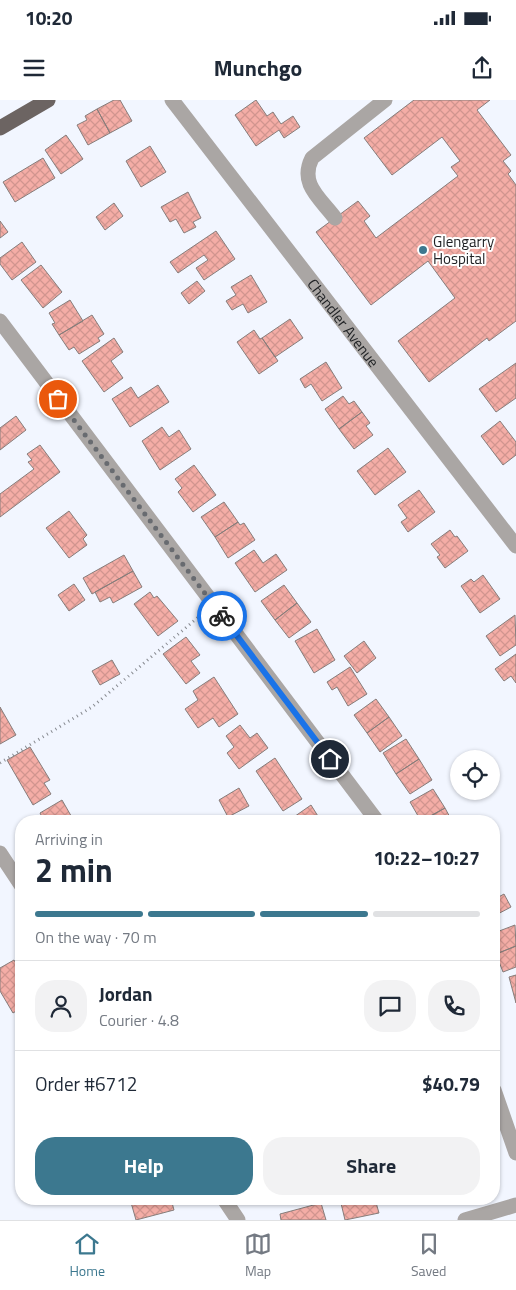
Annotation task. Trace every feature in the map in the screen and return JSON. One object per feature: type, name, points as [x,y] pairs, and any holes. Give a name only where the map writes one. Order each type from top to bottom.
[{"type":"main road","points":[[0,128],[48,100]]},
{"type":"street","name":"Chandler Avenue","points":[[172,100],[516,546]]},
{"type":"street","points":[[335,218],[310,185],[307,168],[312,158],[330,150],[385,100]]},
{"type":"street","points":[[0,321],[371,815]]},
{"type":"street","points":[[0,852],[15,876]]},
{"type":"street","points":[[500,1107],[516,1153]]},
{"type":"street","points":[[465,1220],[516,1204]]},
{"type":"street","points":[[228,1205],[238,1220]]},
{"type":"path","points":[[0,764],[92,707],[212,604]]},
{"type":"building","points":[[114,100],[120,100],[132,121],[110,133],[97,109]]},
{"type":"building","points":[[256,100],[267,116],[273,112],[281,124],[293,116],[300,127],[284,138],[279,130],[256,146],[235,115]]},
{"type":"building","name":"Glengarry Hospital","points":[[414,100],[490,100],[477,110],[511,155],[503,161],[511,171],[508,174],[516,185],[516,321],[489,341],[487,338],[429,382],[398,341],[455,298],[428,261],[371,305],[316,232],[358,201],[370,216],[364,221],[376,238],[458,176],[451,167],[460,161],[442,137],[392,175],[364,138]]},
{"type":"building","points":[[97,109],[110,133],[88,145],[77,125],[87,120],[85,116]]},
{"type":"building","points":[[66,135],[83,159],[61,174],[45,150]]},
{"type":"building","points":[[150,146],[166,172],[141,187],[126,161]]},
{"type":"building","points":[[43,158],[55,178],[15,202],[3,182]]},
{"type":"building","points":[[188,192],[201,218],[193,222],[196,227],[184,233],[176,219],[170,222],[161,207]]},
{"type":"building","points":[[114,203],[123,216],[105,230],[96,217]]},
{"type":"building","points":[[0,221],[8,232],[0,238]]},
{"type":"building","points":[[216,231],[235,259],[204,280],[196,268],[208,260],[204,255],[178,273],[170,262]]},
{"type":"building","points":[[22,242],[36,262],[12,280],[0,264],[0,258]]},
{"type":"building","points":[[41,265],[62,292],[43,308],[21,280]]},
{"type":"building","points":[[251,275],[267,302],[248,313],[243,304],[232,310],[226,301],[236,295],[231,287]]},
{"type":"building","points":[[197,281],[205,291],[189,304],[181,293]]},
{"type":"building","points":[[70,300],[83,321],[59,335],[52,324],[55,323],[49,313]]},
{"type":"building","points":[[92,315],[104,334],[98,338],[100,341],[79,354],[74,347],[69,350],[59,335]]},
{"type":"building","points":[[290,319],[303,338],[275,357],[262,338]]},
{"type":"building","points":[[254,330],[278,361],[259,374],[237,342]]},
{"type":"building","points":[[114,338],[123,352],[111,361],[123,378],[104,392],[82,361]]},
{"type":"building","points":[[326,362],[342,388],[322,401],[311,384],[305,388],[300,379]]},
{"type":"building","points":[[516,363],[516,398],[496,412],[479,389]]},
{"type":"building","points":[[158,385],[169,402],[130,427],[112,399],[131,387],[138,398]]},
{"type":"building","points":[[343,396],[349,404],[354,401],[362,412],[339,429],[325,409]]},
{"type":"building","points":[[362,412],[370,423],[366,426],[373,435],[354,449],[339,429]]},
{"type":"building","points":[[16,416],[26,430],[0,450],[0,428]]},
{"type":"building","points":[[500,421],[516,442],[516,455],[503,465],[481,436]]},
{"type":"building","points":[[162,427],[169,437],[179,430],[191,449],[160,470],[142,441]]},
{"type":"building","points":[[40,445],[60,472],[0,517],[0,494],[34,469],[28,462],[32,460],[27,454]]},
{"type":"building","points":[[388,448],[406,472],[375,495],[357,471]]},
{"type":"building","points":[[194,465],[216,495],[193,512],[178,492],[182,488],[175,479]]},
{"type":"building","points":[[419,490],[435,512],[408,532],[401,522],[407,518],[398,505]]},
{"type":"building","points":[[224,502],[238,522],[215,537],[201,517]]},
{"type":"building","points":[[69,511],[87,535],[83,539],[87,545],[69,558],[46,528]]},
{"type":"building","points":[[238,522],[240,525],[244,523],[255,540],[228,558],[215,537]]},
{"type":"building","points":[[450,530],[468,551],[445,568],[437,557],[440,555],[431,544]]},
{"type":"building","points":[[254,550],[263,563],[276,554],[287,570],[255,592],[235,563]]},
{"type":"building","points":[[124,555],[133,571],[92,594],[83,578]]},
{"type":"building","points":[[133,571],[142,587],[113,603],[110,597],[100,602],[95,592]]},
{"type":"building","points":[[483,575],[500,599],[480,613],[461,586],[471,579],[474,582]]},
{"type":"building","points":[[74,584],[85,600],[69,611],[58,595]]},
{"type":"building","points":[[284,585],[297,603],[275,620],[261,601]]},
{"type":"building","points":[[150,592],[154,598],[157,596],[178,621],[158,636],[134,604]]},
{"type":"building","points":[[297,603],[311,622],[289,638],[275,620]]},
{"type":"building","points":[[515,615],[516,645],[500,656],[486,636]]},
{"type":"building","points":[[317,629],[335,660],[314,673],[295,641]]},
{"type":"building","points":[[186,637],[200,655],[191,661],[200,673],[186,684],[163,654]]},
{"type":"building","points":[[364,641],[376,658],[357,673],[344,656]]},
{"type":"building","points":[[516,654],[516,683],[511,676],[504,681],[495,669]]},
{"type":"building","points":[[112,660],[120,674],[100,685],[92,671]]},
{"type":"building","points":[[350,667],[367,694],[348,706],[337,687],[332,690],[327,682]]},
{"type":"building","points":[[214,677],[238,714],[219,727],[213,718],[198,728],[185,709],[198,700],[193,691]]},
{"type":"building","points":[[376,699],[389,717],[367,733],[354,715]]},
{"type":"building","points":[[0,707],[16,735],[0,744]]},
{"type":"building","points":[[389,717],[402,736],[380,752],[367,733]]},
{"type":"building","points":[[240,725],[250,738],[257,733],[268,748],[239,769],[227,753],[234,747],[226,736]]},
{"type":"building","points":[[406,739],[419,759],[396,774],[383,753]]},
{"type":"building","points":[[30,747],[50,780],[44,783],[51,794],[33,805],[7,760]]},
{"type":"building","points":[[275,758],[302,799],[283,811],[256,771]]},
{"type":"building","points":[[419,759],[432,780],[410,794],[396,774]]},
{"type":"building","points":[[239,788],[249,806],[232,815],[227,815],[219,800]]},
{"type":"building","points":[[433,789],[445,808],[432,815],[418,815],[410,802]]},
{"type":"building","points":[[62,800],[71,815],[41,815],[40,813]]},
{"type":"building","points":[[311,805],[317,815],[297,815]]},
{"type":"building","points":[[445,808],[449,815],[433,815]]},
{"type":"building","points":[[504,894],[511,907],[500,913],[500,896]]},
{"type":"building","points":[[515,925],[516,946],[500,952],[500,931]]},
{"type":"building","points":[[516,946],[516,967],[503,972],[500,964],[500,952]]},
{"type":"building","points":[[14,960],[15,962],[15,1012],[13,1013],[0,991],[0,968]]},
{"type":"building","points":[[516,975],[516,1003],[509,977]]},
{"type":"building","points":[[132,1205],[173,1205],[174,1210],[136,1220]]},
{"type":"building","points":[[314,1205],[322,1205],[326,1220],[281,1220],[280,1214]]},
{"type":"building","points":[[341,1205],[377,1205],[379,1213],[345,1220]]},
{"type":"way so far","points":[[58,399],[222,616]]},
{"type":"place","name":"Glengarry Hospital","points":[[423,250]]},
{"type":"route","points":[[222,616],[330,759]]}]
